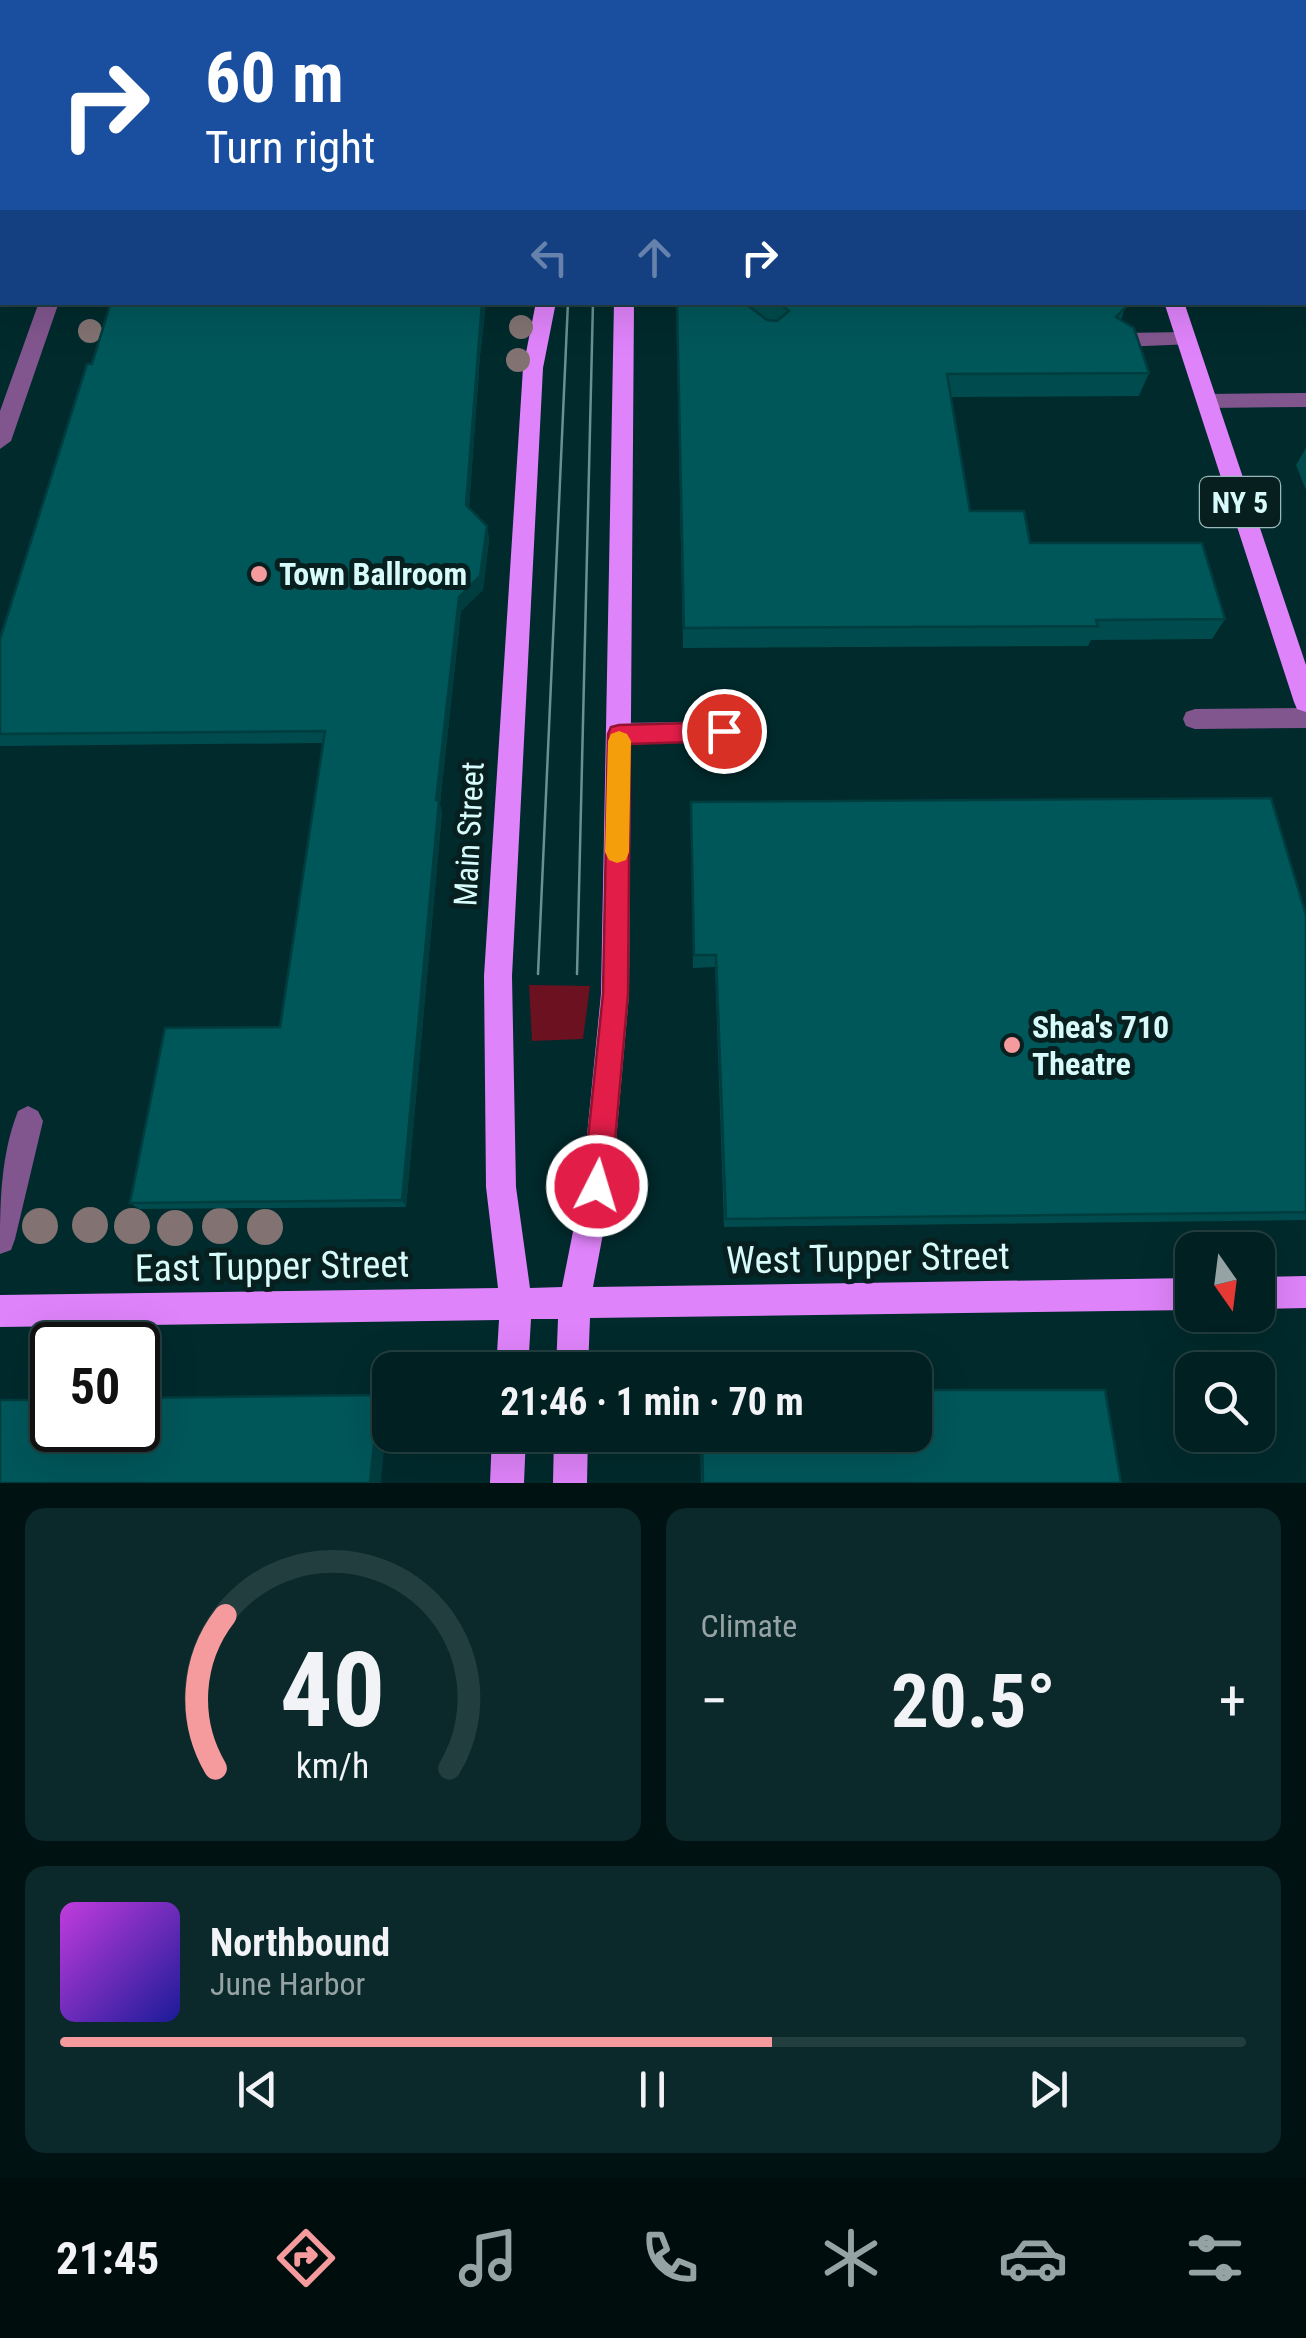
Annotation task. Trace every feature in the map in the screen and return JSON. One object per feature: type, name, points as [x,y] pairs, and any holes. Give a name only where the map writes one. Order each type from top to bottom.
[{"type":"main road","name":"Main Street","points":[[521,1352],[545,1302],[501,1187],[498,976],[533,368],[545,305]]},
{"type":"main road","points":[[565,1352],[545,1302],[597,1186],[615,994],[624,305]]},
{"type":"main road","name":"NY 5","points":[[1175,305],[1306,702]]},
{"type":"main road","points":[[1275,1293],[1306,1292]]},
{"type":"main road","name":"West Tupper Street","points":[[545,1302],[1175,1294]]},
{"type":"main road","name":"East Tupper Street","points":[[0,1311],[545,1302]]},
{"type":"main road","points":[[507,1483],[508,1452]]},
{"type":"main road","points":[[570,1483],[571,1452]]},
{"type":"street","points":[[0,441],[48,305]]},
{"type":"street","points":[[1121,340],[1186,340]]},
{"type":"street","points":[[1206,401],[1306,400]]},
{"type":"street","points":[[1195,718],[1306,718]]},
{"type":"street","points":[[619,734],[724,731]]},
{"type":"street","points":[[0,1239],[28,1120]]},
{"type":"shaded area","points":[[529,985],[590,986],[583,1039],[532,1041]]},
{"type":"building","points":[[110,305],[482,305],[466,505],[487,526],[480,576],[459,597],[436,800],[402,1200],[130,1203],[165,1028],[280,1027],[325,731],[0,734],[0,639],[87,364],[92,364]]},
{"type":"building","points":[[677,305],[747,305],[767,320],[777,321],[789,311],[782,305],[1124,305],[1116,317],[1134,328],[1149,373],[947,374],[970,511],[1024,511],[1030,543],[1202,543],[1225,619],[1096,620],[1098,626],[684,628]]},
{"type":"building","points":[[1271,798],[1306,915],[1306,1212],[726,1219],[716,955],[694,955],[691,802]]},
{"type":"building","points":[[932,1390],[1105,1390],[1121,1483],[703,1483],[702,1452],[932,1452]]},
{"type":"building","points":[[372,1395],[370,1483],[0,1483],[0,1400],[30,1400],[30,1452],[160,1452],[160,1398]]},
{"type":"tram line","points":[[538,974],[568,305]]},
{"type":"tram line","points":[[577,974],[593,305]]},
{"type":"slow traffic","points":[[617,852],[619,741]]},
{"type":"place","name":"Town Ballroom","points":[[259,574]]},
{"type":"place","name":"Shea's 710 Theatre","points":[[1012,1045]]},
{"type":"route","points":[[597,1186],[615,994],[619,734],[724,731]]}]
